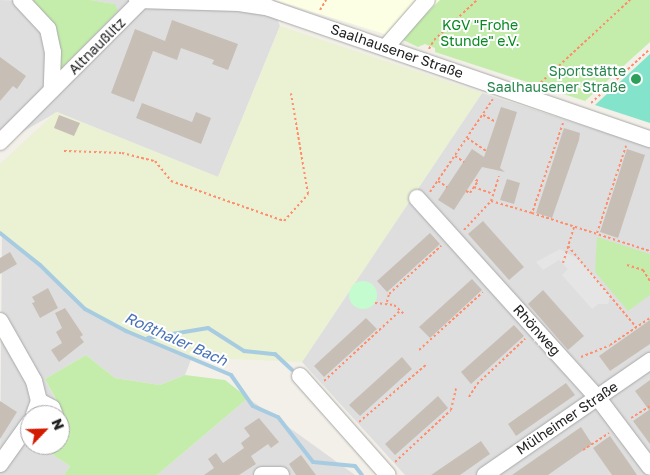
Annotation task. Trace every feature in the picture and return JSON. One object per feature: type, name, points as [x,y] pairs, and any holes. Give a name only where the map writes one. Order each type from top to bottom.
[{"type":"street","name":"Altnaußlitz","points":[[21,0],[48,29],[53,52],[52,90]]},
{"type":"street","name":"Altnaußlitz","points":[[0,142],[140,0]]},
{"type":"street","name":"Saalhausener Straße","points":[[140,0],[239,2],[269,8],[650,138]]},
{"type":"street","points":[[386,48],[427,0]]},
{"type":"street","name":"Rhönweg","points":[[420,201],[598,398],[650,467]]},
{"type":"street","points":[[0,321],[34,381],[36,405]]},
{"type":"street","name":"Mülheimer Straße","points":[[484,475],[650,361]]},
{"type":"street","points":[[300,376],[387,473]]},
{"type":"street","points":[[0,464],[20,436]]},
{"type":"street","points":[[262,475],[281,475]]},
{"type":"path","points":[[424,60],[434,40],[477,0]]},
{"type":"path","points":[[532,97],[537,85],[630,0]]},
{"type":"path","points":[[532,213],[574,111],[650,49]]},
{"type":"path","points":[[420,201],[438,181],[502,87]]},
{"type":"path","points":[[64,151],[122,153],[155,161],[171,181],[284,221],[308,194],[291,92]]},
{"type":"path","points":[[483,115],[496,122]]},
{"type":"path","points":[[596,233],[630,132]]},
{"type":"path","points":[[467,138],[486,151]]},
{"type":"path","points":[[455,156],[464,162]]},
{"type":"path","points":[[387,302],[389,294],[454,238],[491,201],[499,176]]},
{"type":"path","points":[[466,191],[470,193],[478,181],[474,179]]},
{"type":"path","points":[[438,181],[447,187]]},
{"type":"path","points":[[474,187],[493,194]]},
{"type":"path","points":[[491,201],[650,251]]},
{"type":"path","points":[[563,263],[574,226]]},
{"type":"path","points":[[568,246],[636,327]]},
{"type":"path","points":[[627,265],[642,270],[650,281]]},
{"type":"path","points":[[420,350],[494,282]]},
{"type":"path","points":[[374,303],[387,302],[401,310],[404,314]]},
{"type":"path","points":[[314,391],[401,310]]},
{"type":"path","points":[[570,366],[585,354],[610,345],[649,319],[650,323]]},
{"type":"path","points":[[469,397],[477,384],[536,329]]},
{"type":"path","points":[[349,430],[427,364]]},
{"type":"path","points":[[387,473],[451,410],[456,389]]},
{"type":"path","points":[[583,450],[650,406]]},
{"type":"shaded area","points":[[0,0],[115,4],[90,0],[269,0],[280,26],[218,177],[57,112],[0,145]]},
{"type":"shaded area","points":[[275,0],[440,0],[401,39]]},
{"type":"shaded area","points":[[280,26],[482,93],[302,362],[192,357],[126,331],[85,309],[40,265],[0,234],[0,164],[56,112],[218,177]]},
{"type":"shaded area","points":[[482,93],[650,147],[650,475],[405,475],[302,362]]},
{"type":"shaded area","points":[[2,233],[85,309],[126,331],[192,357],[185,375],[160,385],[115,378],[86,355],[45,379],[58,404],[20,405],[20,455],[53,455],[70,466],[64,475],[0,475]]},
{"type":"shaded area","points":[[560,249],[578,259],[610,295],[608,304],[598,304],[592,309],[562,275],[568,269],[559,260],[543,270],[536,262]]},
{"type":"shaded area","points":[[248,398],[355,475],[157,475]]},
{"type":"green space","points":[[30,0],[90,0],[115,4],[118,11],[60,70]]},
{"type":"green space","name":"KGV \"Frohe Stunde\" e.V.","points":[[440,0],[650,0],[650,42],[585,101],[435,52],[435,48],[425,44],[418,47],[401,39]]},
{"type":"green space","name":"Sportstätte Saalhausener Straße","points":[[650,54],[650,123],[595,105]]},
{"type":"green space","points":[[597,237],[650,254],[650,295],[628,311],[595,272]]},
{"type":"green space","points":[[363,281],[373,285],[377,295],[373,305],[363,309],[353,305],[349,295],[353,285]]},
{"type":"green space","points":[[86,355],[115,378],[160,385],[185,375],[225,380],[248,398],[157,475],[64,475],[70,466],[53,455],[70,455],[70,405],[58,405],[45,379]]},
{"type":"building","points":[[172,20],[238,44],[228,70],[212,64],[214,60],[181,48],[177,60],[153,51],[134,102],[111,93],[135,29],[165,41]]},
{"type":"building","points":[[0,57],[26,76],[17,89],[13,86],[0,101]]},
{"type":"building","points":[[142,103],[192,122],[196,112],[211,118],[201,144],[136,118]]},
{"type":"building","points":[[501,107],[517,112],[500,168],[505,172],[482,167],[454,210],[438,200],[472,149],[484,157]]},
{"type":"building","points":[[59,115],[80,123],[74,136],[54,128]]},
{"type":"building","points":[[564,128],[580,133],[552,218],[536,213]]},
{"type":"building","points":[[627,149],[645,155],[618,238],[600,232]]},
{"type":"building","points":[[507,179],[520,183],[514,204],[500,200]]},
{"type":"building","points":[[483,221],[524,267],[509,280],[468,234]]},
{"type":"building","points":[[430,233],[440,244],[387,292],[377,281]]},
{"type":"building","points":[[10,252],[17,264],[0,274],[0,258]]},
{"type":"building","points":[[472,279],[482,290],[430,338],[419,327]]},
{"type":"building","points":[[48,288],[58,308],[40,318],[32,303],[35,302],[32,297]]},
{"type":"building","points":[[543,290],[584,336],[568,350],[528,304]]},
{"type":"building","points":[[65,308],[83,335],[80,337],[84,342],[59,362],[51,350],[62,343],[56,332],[62,328],[55,313]]},
{"type":"building","points":[[366,318],[377,329],[324,377],[314,366]]},
{"type":"building","points":[[650,320],[650,344],[610,371],[599,356]]},
{"type":"building","points":[[514,325],[524,336],[471,384],[461,372]]},
{"type":"building","points":[[402,357],[412,369],[360,416],[349,405]]},
{"type":"building","points":[[650,380],[650,444],[633,421],[649,410],[635,391]]},
{"type":"building","points":[[566,383],[575,395],[516,436],[508,424]]},
{"type":"building","points":[[438,396],[448,408],[395,455],[385,444]]},
{"type":"building","points":[[0,401],[17,412],[0,439]]},
{"type":"building","points":[[259,418],[279,442],[271,448],[268,444],[251,456],[256,464],[239,475],[204,475],[214,468],[208,459],[216,453],[223,463],[244,448],[241,443],[250,436],[244,428]]},
{"type":"building","points":[[581,427],[592,444],[548,475],[512,475]]},
{"type":"building","points":[[610,436],[637,475],[612,475],[593,448]]},
{"type":"building","points":[[481,441],[490,454],[460,475],[431,475]]},
{"type":"building","points":[[301,455],[316,475],[296,475],[289,464]]},
{"type":"waterway","name":"Roßthaler Bach","points":[[0,233],[40,265],[85,309],[126,331],[231,375],[253,406],[278,417],[313,462],[355,466],[362,475]]},
{"type":"waterway","points":[[148,338],[208,328],[244,351],[275,354],[292,370]]},
{"type":"place","name":"Sportstätte Saalhausener Straße","points":[[636,79]]}]
